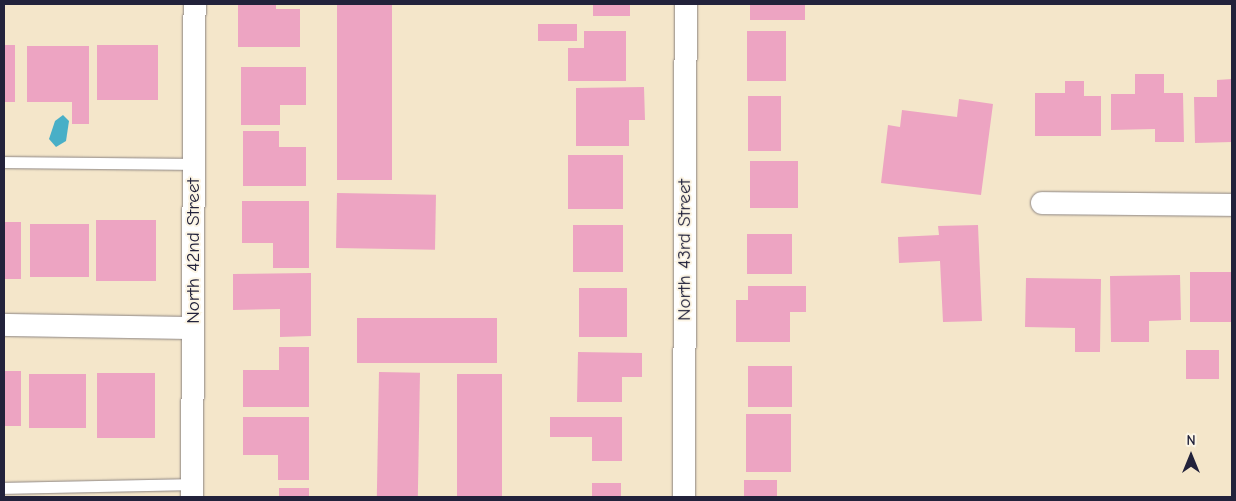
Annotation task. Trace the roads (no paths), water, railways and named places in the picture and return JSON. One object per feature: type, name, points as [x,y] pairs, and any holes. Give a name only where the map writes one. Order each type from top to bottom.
[{"type":"street","name":"North 42nd Street","points":[[192,491],[195,4]]},
{"type":"street","name":"North 43rd Street","points":[[684,497],[686,4]]},
{"type":"street","points":[[1042,203],[1232,204]]},
{"type":"street","points":[[4,325],[193,328]]},
{"type":"lane","points":[[4,162],[194,164]]},
{"type":"lane","points":[[4,488],[192,491]]},
{"type":"water","points":[[63,115],[69,121],[66,141],[56,147],[49,139],[55,121]]}]
